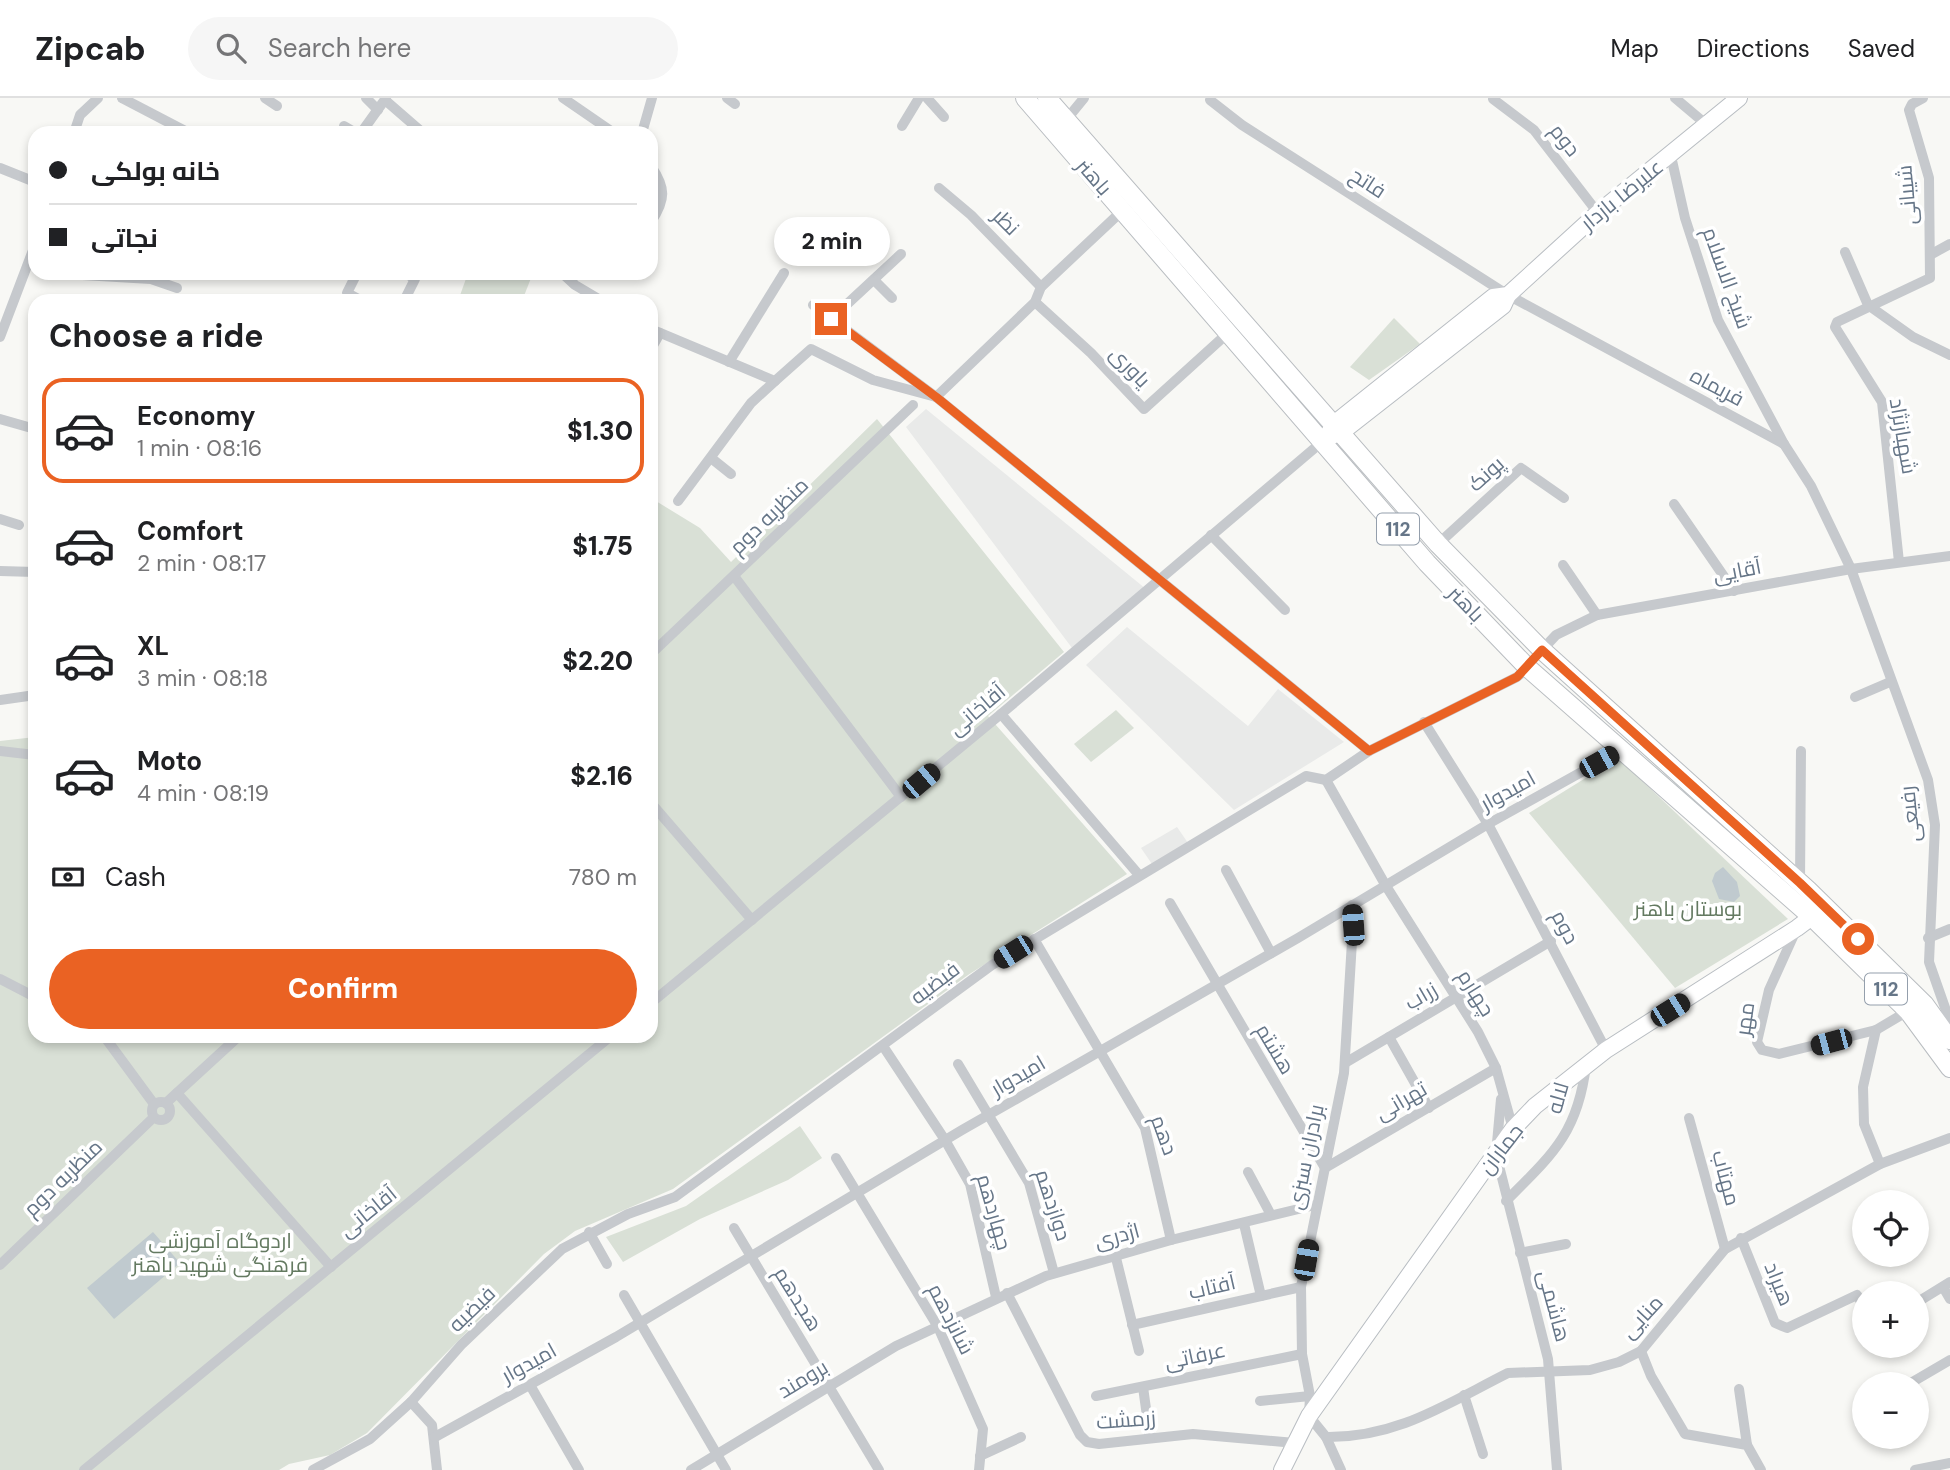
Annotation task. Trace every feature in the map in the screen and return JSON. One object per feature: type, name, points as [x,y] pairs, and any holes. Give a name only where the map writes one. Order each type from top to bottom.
[{"type":"main road","name":"باهنر","points":[[1025,98],[1229,332],[1542,650],[1800,883],[1811,918],[1925,1005],[1950,1040]]},
{"type":"main road","name":"باهنر","points":[[1047,98],[1331,433],[1427,563],[1528,668],[1811,918],[1908,1011],[1950,1068]]},
{"type":"main road","name":"علیرضا بازدار","points":[[1331,433],[1503,306],[1508,295],[1598,213],[1739,98]]},
{"type":"main road","points":[[1528,668],[1542,650]]},
{"type":"main road","name":"جماران","points":[[1282,1470],[1309,1416],[1513,1129],[1535,1106],[1606,1050],[1811,918]]},
{"type":"street","points":[[76,126],[80,115],[99,98]]},
{"type":"street","points":[[122,98],[175,126]]},
{"type":"street","points":[[265,98],[277,106]]},
{"type":"street","points":[[366,98],[383,102],[411,126]]},
{"type":"street","points":[[562,98],[604,126]]},
{"type":"street","points":[[644,126],[652,98]]},
{"type":"street","points":[[902,126],[919,98]]},
{"type":"street","points":[[927,98],[944,117]]},
{"type":"street","points":[[1066,120],[1084,98]]},
{"type":"street","points":[[1675,98],[1707,125]]},
{"type":"street","name":"شیبانی","points":[[1923,98],[1912,104],[1909,110],[1929,178],[1930,255]]},
{"type":"street","name":"دوم","points":[[1493,99],[1534,130],[1598,213]]},
{"type":"street","name":"فاتح","points":[[1210,100],[1242,125],[1508,295]]},
{"type":"street","points":[[366,126],[383,102]]},
{"type":"street","name":"شیخ الاسلام","points":[[1671,156],[1685,218],[1718,320],[1784,444]]},
{"type":"street","points":[[0,168],[28,179]]},
{"type":"street","points":[[658,176],[663,183],[664,195],[658,207]]},
{"type":"street","name":"نظر","points":[[939,188],[971,215],[1041,287]]},
{"type":"street","points":[[936,397],[1035,302],[1041,287],[1124,210]]},
{"type":"street","points":[[1868,305],[1928,281],[1930,255],[1950,244]]},
{"type":"street","points":[[1845,252],[1868,305],[1913,337],[1950,355]]},
{"type":"street","points":[[831,319],[901,254]]},
{"type":"street","points":[[729,362],[784,273]]},
{"type":"street","points":[[0,338],[28,275]]},
{"type":"street","points":[[154,280],[177,288]]},
{"type":"street","points":[[570,280],[590,294]]},
{"type":"street","points":[[575,285],[577,280]]},
{"type":"street","points":[[874,280],[892,298]]},
{"type":"street","name":"فریماه","points":[[1508,295],[1784,444],[1811,486],[1851,569]]},
{"type":"street","name":"یاوری","points":[[1035,302],[1091,353],[1144,409],[1229,332]]},
{"type":"street","points":[[813,305],[936,397],[1369,751]]},
{"type":"street","name":"شهبازنژاد","points":[[1868,305],[1836,322],[1835,327],[1882,402],[1899,562]]},
{"type":"street","points":[[658,332],[775,381]]},
{"type":"street","points":[[678,501],[751,403],[811,349],[873,380],[936,397]]},
{"type":"street","name":"منظریه دوم","points":[[658,647],[913,405]]},
{"type":"street","points":[[0,419],[28,424]]},
{"type":"street","name":"آقاخانی","points":[[658,997],[1002,715],[1331,433]]},
{"type":"street","points":[[710,458],[731,474]]},
{"type":"street","name":"پونک","points":[[1438,544],[1521,468],[1564,498]]},
{"type":"street","points":[[1674,504],[1734,591]]},
{"type":"street","points":[[0,519],[19,524]]},
{"type":"street","points":[[1211,535],[1285,610]]},
{"type":"street","name":"آقایی","points":[[1542,650],[1556,635],[1597,615],[1851,569],[1950,556]]},
{"type":"street","points":[[1563,565],[1597,615]]},
{"type":"street","name":"رفیعی","points":[[1851,569],[1890,682],[1928,780],[1935,825],[1929,962],[1950,1023]]},
{"type":"street","points":[[0,571],[28,572]]},
{"type":"street","points":[[734,576],[901,797]]},
{"type":"street","name":"فیضیه","points":[[414,1405],[462,1344],[562,1248],[589,1232],[675,1197],[992,965],[1139,875],[1306,776],[1326,780],[1369,751],[1517,677],[1528,668]]},
{"type":"street","points":[[1855,697],[1890,682]]},
{"type":"street","points":[[0,700],[28,696]]},
{"type":"street","points":[[1002,715],[1139,875]]},
{"type":"street","name":"دوم","points":[[1424,722],[1488,824],[1606,1050]]},
{"type":"street","name":"امیدوار","points":[[435,1437],[641,1321],[990,1114],[1271,953],[1488,824],[1621,750]]},
{"type":"street","points":[[0,751],[28,754]]},
{"type":"street","points":[[1800,883],[1801,751]]},
{"type":"street","name":"چهارم","points":[[1326,780],[1386,886],[1457,998],[1496,1068],[1513,1129]]},
{"type":"street","points":[[658,811],[751,920]]},
{"type":"street","points":[[1226,870],[1271,953]]},
{"type":"street","name":"هشتم","points":[[1170,903],[1215,985],[1325,1168]]},
{"type":"street","name":"برادران سبزی","points":[[1309,1416],[1310,1396],[1302,1354],[1301,1287],[1345,1063],[1352,905]]},
{"type":"street","name":"مهر","points":[[1811,918],[1769,990],[1757,1042],[1762,1050],[1779,1054],[1876,1030],[1908,1011]]},
{"type":"street","points":[[1928,938],[1950,929]]},
{"type":"street","name":"دهم","points":[[1034,939],[1145,1128],[1171,1240]]},
{"type":"street","name":"زراب","points":[[1345,1063],[1551,941]]},
{"type":"street","points":[[0,979],[4,978],[28,993]]},
{"type":"street","points":[[1876,1030],[1863,1087],[1864,1124],[1880,1164]]},
{"type":"street","points":[[1389,1037],[1429,1108]]},
{"type":"street","points":[[110,1043],[160,1104]]},
{"type":"street","points":[[153,1118],[160,1104],[177,1093],[231,1043]]},
{"type":"street","name":"آقاخانی","points":[[84,1470],[603,1043]]},
{"type":"street","name":"چهاردهم","points":[[883,1046],[946,1140],[970,1184],[1002,1295]]},
{"type":"street","name":"دوازدهم","points":[[958,1064],[1030,1183],[1054,1273]]},
{"type":"street","name":"لاله","points":[[1506,1201],[1556,1151],[1570,1128],[1583,1088],[1586,1065]]},
{"type":"street","name":"تهرانی","points":[[1325,1168],[1496,1068]]},
{"type":"street","name":"هاشمی","points":[[1501,1092],[1496,1154],[1551,1372],[1557,1470]]},
{"type":"street","points":[[177,1093],[331,1267]]},
{"type":"street","name":"منظریه دوم","points":[[0,1265],[153,1118],[160,1121],[168,1117],[170,1110],[160,1104]]},
{"type":"street","name":"مهتاب","points":[[1689,1118],[1725,1249]]},
{"type":"street","name":"منایی","points":[[1326,1437],[1354,1437],[1388,1431],[1508,1373],[1523,1370],[1590,1370],[1619,1362],[1641,1350],[1725,1249],[1741,1238],[1880,1164],[1950,1138]]},
{"type":"street","name":"شانزدهم","points":[[835,1158],[859,1193],[938,1327],[983,1429],[979,1470]]},
{"type":"street","points":[[1248,1172],[1271,1215]]},
{"type":"street","name":"اژدری","points":[[938,1327],[1054,1273],[1116,1258],[1171,1240],[1315,1205]]},
{"type":"street","points":[[1244,1224],[1261,1296]]},
{"type":"street","name":"هجدهم","points":[[734,1228],[748,1257],[830,1386],[879,1470]]},
{"type":"street","points":[[589,1232],[607,1265]]},
{"type":"street","name":"هیراد","points":[[1741,1238],[1774,1324],[1780,1328],[1787,1328],[1852,1297]]},
{"type":"street","points":[[1520,1253],[1566,1244]]},
{"type":"street","points":[[1116,1258],[1139,1351]]},
{"type":"street","points":[[1929,1295],[1946,1284],[1950,1299]]},
{"type":"street","name":"آفتاب","points":[[1132,1325],[1301,1287]]},
{"type":"street","name":"زرمشت","points":[[1002,1295],[1080,1435],[1087,1442],[1099,1444],[1193,1434],[1295,1443]]},
{"type":"street","points":[[624,1296],[726,1470]]},
{"type":"street","name":"برومند","points":[[691,1470],[896,1346],[938,1327]]},
{"type":"street","points":[[1641,1350],[1656,1386],[1685,1434],[1747,1445]]},
{"type":"street","name":"عرفاتی","points":[[1096,1396],[1302,1354]]},
{"type":"street","points":[[1929,1372],[1950,1360]]},
{"type":"street","points":[[530,1385],[579,1470]]},
{"type":"street","points":[[1143,1387],[1150,1438]]},
{"type":"street","points":[[1739,1389],[1747,1445],[1760,1470]]},
{"type":"street","points":[[1464,1395],[1483,1454]]},
{"type":"street","points":[[1260,1401],[1310,1396]]},
{"type":"street","points":[[328,1470],[372,1441],[414,1405],[432,1425],[435,1437],[432,1448],[437,1470]]},
{"type":"street","points":[[1309,1416],[1326,1437],[1341,1470]]},
{"type":"street","points":[[980,1456],[1021,1437]]},
{"type":"street","points":[[313,1470],[372,1441]]},
{"type":"street","points":[[1915,1470],[1950,1463]]},
{"type":"shaded area","points":[[926,409],[1146,589],[1072,648],[906,427]]},
{"type":"shaded area","points":[[1127,627],[1248,726],[1278,689],[1344,742],[1234,810],[1086,665]]},
{"type":"shaded area","points":[[1177,827],[1188,843],[1152,864],[1141,848]]},
{"type":"shaded area","points":[[1723,867],[1737,882],[1740,896],[1734,902],[1719,899],[1712,881],[1715,873]]},
{"type":"shaded area","points":[[153,1232],[180,1263],[114,1319],[87,1288]]},
{"type":"green space","points":[[466,280],[530,280],[525,294],[460,294]]},
{"type":"green space","points":[[1394,318],[1420,344],[1369,380],[1350,367]]},
{"type":"green space","name":"اردوگاه آموزشی فرهنگی شهید باهنر","points":[[877,419],[1064,652],[988,716],[1127,874],[968,975],[673,1189],[575,1231],[544,1254],[367,1433],[330,1455],[289,1464],[279,1470],[0,1470],[0,741],[28,738],[28,1043],[658,1043],[658,502],[700,528],[731,562]]},
{"type":"green space","points":[[1116,710],[1134,728],[1091,762],[1074,744]]},
{"type":"green space","name":"بوستان باهنر","points":[[1618,758],[1788,919],[1675,988],[1529,813]]},
{"type":"green space","points":[[800,1126],[822,1158],[788,1180],[700,1219],[623,1262],[606,1237],[686,1206]]},
{"type":"route","points":[[831,319],[936,397],[1369,751],[1517,677],[1542,650],[1800,883],[1858,939]]}]
